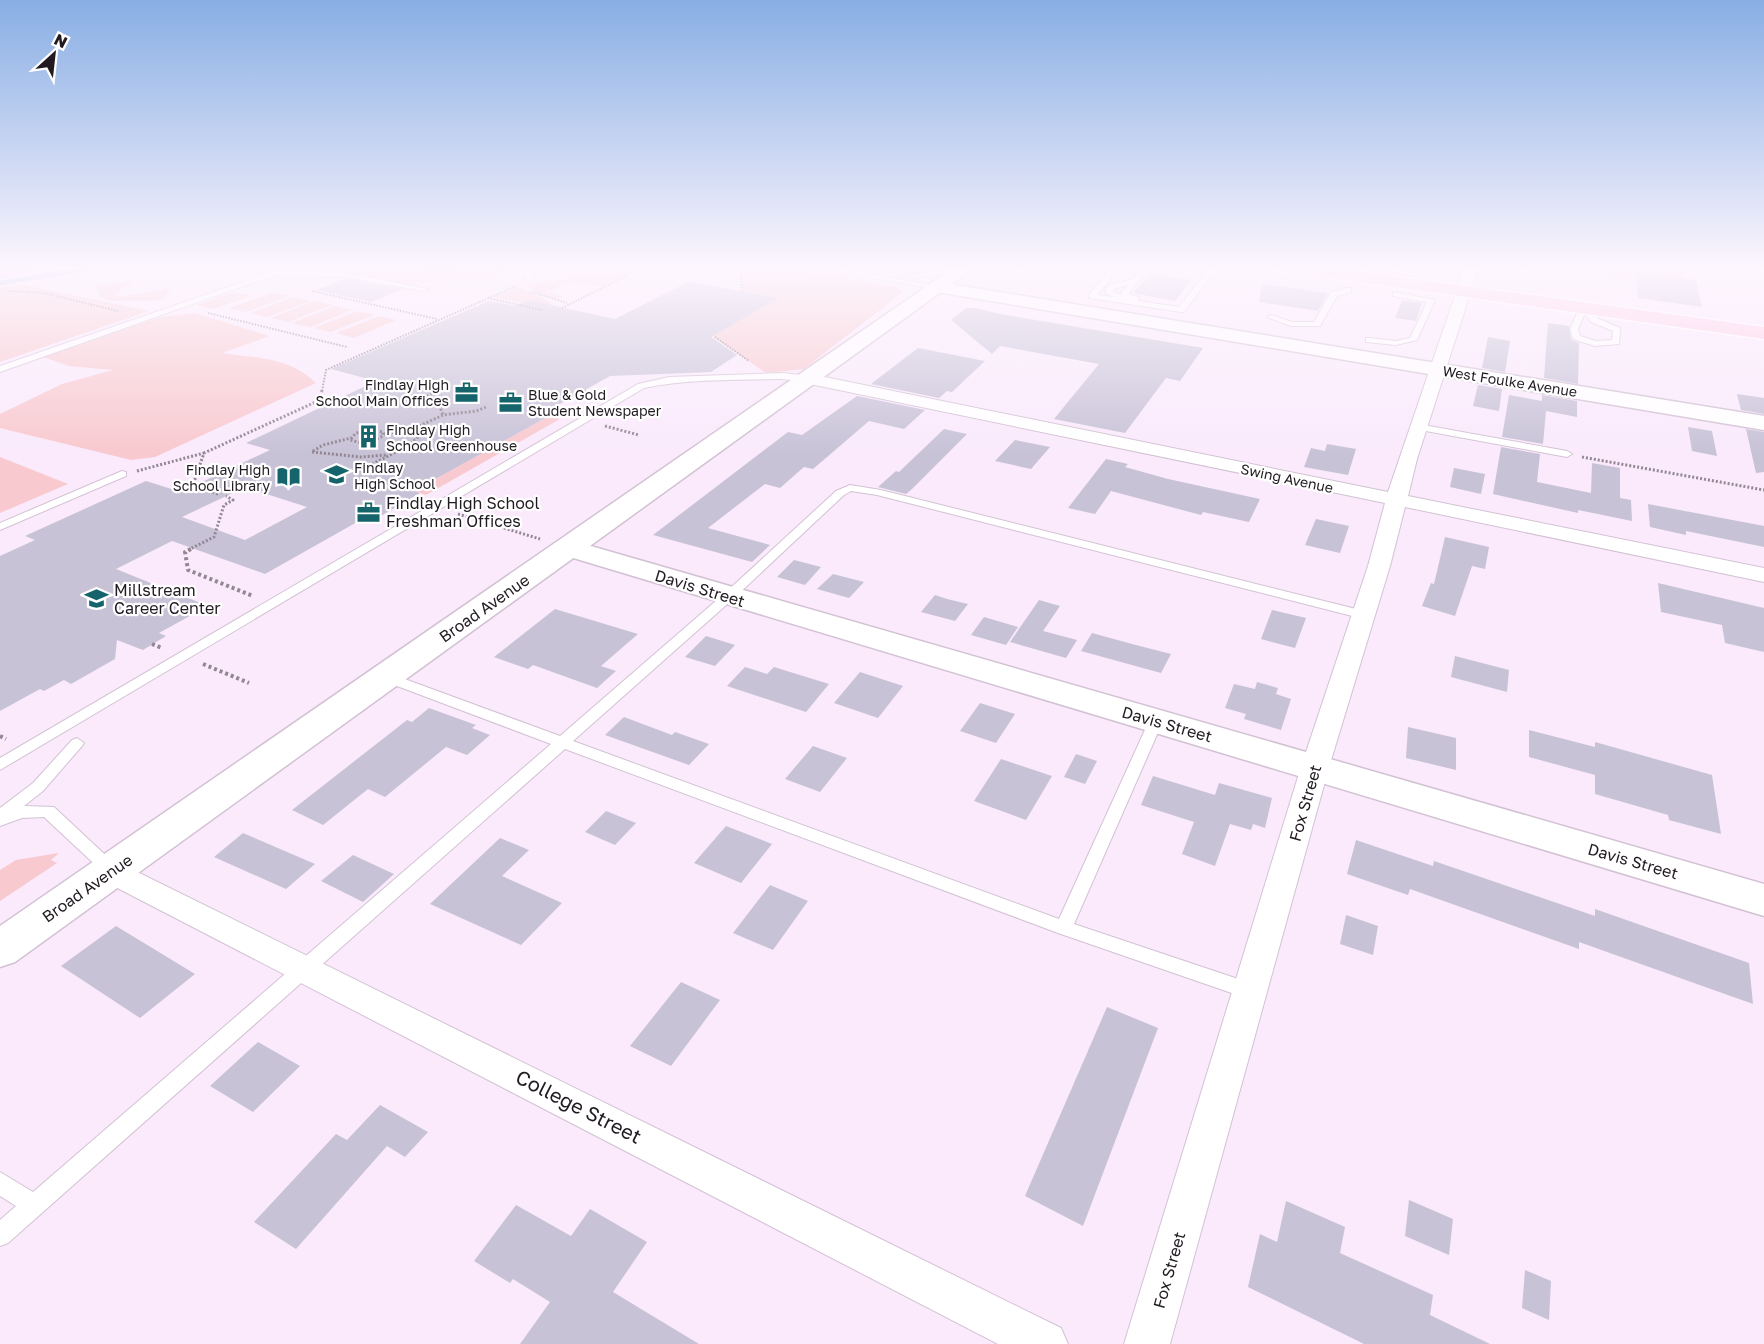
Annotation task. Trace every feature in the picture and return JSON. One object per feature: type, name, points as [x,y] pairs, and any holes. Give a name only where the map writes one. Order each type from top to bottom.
[{"type":"main road","points":[[1734,329],[1764,333]]},
{"type":"street","name":"Broad Avenue","points":[[0,949],[386,677],[556,544],[810,378],[879,329]]},
{"type":"street","name":"West Foulke Avenue","points":[[1191,329],[1764,423]]},
{"type":"street","name":"Fox Street","points":[[1148,1344],[1316,767],[1364,615],[1418,427],[1451,329]]},
{"type":"street","name":"Swing Avenue","points":[[810,378],[1764,576]]},
{"type":"street","name":"Davis Street","points":[[556,544],[1764,900]]},
{"type":"street","name":"College Street","points":[[111,871],[304,966],[1045,1344]]},
{"type":"lane","points":[[0,369],[115,329]]},
{"type":"lane","points":[[1368,342],[1410,347],[1418,329]]},
{"type":"lane","points":[[1574,329],[1576,338],[1595,344],[1616,342],[1615,329]]},
{"type":"lane","points":[[0,765],[641,386],[669,380],[783,376],[810,378]]},
{"type":"lane","points":[[1418,427],[1567,454]]},
{"type":"lane","points":[[0,527],[122,474]]},
{"type":"lane","points":[[0,1235],[304,966],[729,596],[840,493],[850,488],[877,492],[1364,615]]},
{"type":"lane","points":[[386,677],[1064,928],[1251,991]]},
{"type":"lane","points":[[1064,928],[1156,721]]},
{"type":"lane","points":[[0,818],[38,787],[77,743]]},
{"type":"lane","points":[[0,818],[20,812],[48,811],[111,871]]},
{"type":"lane","points":[[0,1183],[34,1205]]},
{"type":"path","points":[[275,329],[347,347]]},
{"type":"path","points":[[122,474],[204,453],[320,400],[326,370],[417,329]]},
{"type":"path","points":[[715,337],[750,362]]},
{"type":"path","points":[[432,393],[425,398],[440,407],[444,415]]},
{"type":"path","points":[[351,438],[352,442],[366,444],[377,441],[384,434],[415,428],[444,415],[476,411],[486,407]]},
{"type":"path","points":[[365,468],[418,437],[415,428]]},
{"type":"path","points":[[384,434],[376,430],[356,433],[351,438],[323,445],[312,452],[361,457],[389,455]]},
{"type":"path","points":[[356,433],[362,435]]},
{"type":"path","points":[[204,453],[193,484],[218,494]]},
{"type":"path","points":[[1567,454],[1764,490]]},
{"type":"path","points":[[225,496],[233,500],[224,505],[214,537],[185,552],[188,570],[272,604]]},
{"type":"path","points":[[435,507],[556,544]]},
{"type":"path","points":[[0,736],[6,739]]},
{"type":"shaded area","points":[[0,329],[97,329],[0,362]]},
{"type":"shaded area","points":[[126,329],[246,329],[270,336],[222,353],[284,363],[306,374],[316,383],[155,457],[131,460],[0,428],[0,414],[62,384],[113,370],[69,366],[43,357]]},
{"type":"shaded area","points":[[317,329],[339,329],[331,332]]},
{"type":"shaded area","points":[[347,329],[376,329],[354,338],[336,333]]},
{"type":"shaded area","points":[[724,329],[856,329],[804,369],[766,373],[712,336]]},
{"type":"shaded area","points":[[549,416],[560,419],[426,495],[414,491]]},
{"type":"shaded area","points":[[0,457],[68,484],[0,513]]},
{"type":"shaded area","points":[[59,853],[51,860],[57,863],[0,901],[0,870],[16,860]]},
{"type":"building","name":"Findlay High School","points":[[425,329],[725,329],[711,337],[737,355],[711,372],[610,376],[542,414],[549,416],[414,491],[420,493],[374,520],[366,517],[265,574],[172,541],[116,569],[208,606],[159,633],[166,636],[143,650],[117,640],[115,659],[71,684],[64,680],[44,691],[40,689],[0,711],[0,556],[35,540],[25,536],[146,481],[181,492],[270,450],[246,443],[376,381],[331,369]],"holes":[[[245,487],[307,507],[245,540],[182,517]]]},
{"type":"building","points":[[962,329],[1088,329],[1203,348],[1180,381],[1166,378],[1125,433],[1054,419],[1099,364],[1000,346],[992,354]]},
{"type":"building","points":[[1548,329],[1569,329],[1571,340],[1579,343],[1578,384],[1544,378]]},
{"type":"building","points":[[1488,337],[1510,341],[1505,372],[1482,368]]},
{"type":"building","points":[[918,348],[985,361],[952,392],[947,391],[939,398],[871,384]]},
{"type":"building","points":[[1478,385],[1502,389],[1499,411],[1473,406]]},
{"type":"building","points":[[1737,394],[1764,398],[1764,414],[1741,410]]},
{"type":"building","points":[[1509,395],[1542,401],[1542,395],[1577,401],[1577,417],[1546,411],[1543,444],[1502,437]]},
{"type":"building","points":[[857,396],[925,410],[904,429],[869,421],[813,469],[804,467],[780,488],[765,484],[708,528],[770,545],[752,562],[653,535],[788,432],[802,435]]},
{"type":"building","points":[[1688,427],[1712,431],[1717,456],[1692,451]]},
{"type":"building","points":[[944,429],[967,434],[912,489],[906,494],[878,487],[896,471],[899,472]]},
{"type":"building","points":[[1746,429],[1764,432],[1764,472],[1756,473]]},
{"type":"building","points":[[1015,440],[1050,447],[1031,469],[995,461]]},
{"type":"building","points":[[1327,444],[1356,449],[1348,475],[1304,467],[1311,448],[1325,451]]},
{"type":"building","points":[[1501,447],[1540,454],[1537,482],[1591,493],[1592,463],[1620,468],[1620,498],[1631,500],[1632,521],[1578,510],[1578,513],[1493,494]]},
{"type":"building","points":[[1106,459],[1128,464],[1125,467],[1168,479],[1260,499],[1249,522],[1203,512],[1201,515],[1111,491],[1095,514],[1068,508]]},
{"type":"building","points":[[1454,468],[1485,474],[1481,494],[1450,487]]},
{"type":"building","points":[[1648,504],[1764,526],[1764,547],[1686,531],[1686,535],[1650,527]]},
{"type":"building","points":[[1316,519],[1349,526],[1340,553],[1305,545]]},
{"type":"building","points":[[1445,537],[1489,547],[1485,569],[1472,566],[1455,616],[1422,606],[1431,583],[1434,584]]},
{"type":"building","points":[[794,560],[821,567],[805,585],[777,577]]},
{"type":"building","points":[[833,574],[864,582],[849,598],[817,589]]},
{"type":"building","points":[[1658,583],[1764,608],[1764,652],[1725,643],[1722,625],[1661,612]]},
{"type":"building","points":[[935,595],[968,604],[955,621],[921,612]]},
{"type":"building","points":[[1039,600],[1060,606],[1043,631],[1077,640],[1066,658],[1010,642]]},
{"type":"building","points":[[555,609],[638,634],[601,666],[616,671],[597,688],[533,665],[528,669],[494,657]]},
{"type":"building","points":[[1272,610],[1306,618],[1295,648],[1261,639]]},
{"type":"building","points":[[984,617],[1018,627],[1006,645],[971,635]]},
{"type":"building","points":[[1092,633],[1171,654],[1161,673],[1081,651]]},
{"type":"building","points":[[706,636],[735,645],[715,666],[685,657]]},
{"type":"building","points":[[1455,656],[1509,670],[1507,692],[1451,677]]},
{"type":"building","points":[[745,667],[767,674],[774,667],[829,684],[806,712],[727,686]]},
{"type":"building","points":[[860,672],[903,686],[878,718],[834,703]]},
{"type":"building","points":[[1257,682],[1278,688],[1276,694],[1291,699],[1281,730],[1244,719],[1246,714],[1225,708],[1234,684],[1255,689]]},
{"type":"building","points":[[980,703],[1015,714],[996,743],[960,731]]},
{"type":"building","points":[[429,708],[476,725],[472,728],[490,735],[467,755],[446,747],[385,797],[368,789],[323,825],[292,810],[407,720],[412,722]]},
{"type":"building","points":[[624,717],[672,735],[675,732],[709,744],[689,765],[605,735]]},
{"type":"building","points":[[1408,727],[1456,738],[1456,770],[1406,758]]},
{"type":"building","points":[[1529,730],[1595,747],[1595,742],[1712,775],[1721,834],[1669,820],[1668,815],[1595,794],[1595,775],[1529,757]]},
{"type":"building","points":[[813,746],[847,758],[820,792],[785,779]]},
{"type":"building","points":[[1076,754],[1097,761],[1085,784],[1064,777]]},
{"type":"building","points":[[1001,759],[1052,776],[1026,820],[974,801]]},
{"type":"building","points":[[1153,776],[1215,795],[1219,783],[1272,798],[1265,828],[1253,824],[1251,830],[1230,824],[1215,866],[1182,854],[1194,822],[1141,805]]},
{"type":"building","points":[[606,811],[636,823],[615,845],[585,832]]},
{"type":"building","points":[[726,826],[772,844],[741,883],[694,863]]},
{"type":"building","points":[[243,833],[315,864],[286,889],[214,857]]},
{"type":"building","points":[[500,838],[529,850],[502,876],[562,903],[521,945],[430,904]]},
{"type":"building","points":[[1356,840],[1433,866],[1434,861],[1595,916],[1595,909],[1749,963],[1753,1004],[1579,942],[1579,949],[1410,889],[1408,895],[1347,874]]},
{"type":"building","points":[[353,855],[394,874],[363,902],[321,881]]},
{"type":"building","points":[[770,885],[808,901],[773,950],[733,933]]},
{"type":"building","points":[[1346,915],[1378,926],[1373,955],[1340,944]]},
{"type":"building","points":[[116,926],[195,974],[140,1018],[61,966]]},
{"type":"building","points":[[681,982],[720,1000],[671,1066],[630,1046]]},
{"type":"building","points":[[1107,1007],[1158,1028],[1083,1226],[1025,1196]]},
{"type":"building","points":[[258,1042],[300,1066],[253,1112],[210,1086]]},
{"type":"building","points":[[380,1105],[428,1132],[405,1157],[387,1146],[296,1249],[254,1222],[336,1134],[347,1140]]},
{"type":"building","points":[[1409,1200],[1453,1219],[1449,1255],[1405,1236]]},
{"type":"building","points":[[1286,1201],[1345,1227],[1340,1253],[1433,1295],[1430,1315],[1490,1344],[1364,1344],[1248,1287],[1260,1234],[1277,1242]]},
{"type":"building","points":[[516,1205],[571,1236],[590,1209],[647,1242],[613,1292],[699,1344],[520,1344],[550,1302],[513,1279],[510,1283],[474,1261]]},
{"type":"building","points":[[1525,1270],[1551,1281],[1549,1320],[1522,1308]]},
{"type":"place","name":"Findlay High School Main Offices","points":[[467,392]]},
{"type":"place","name":"Blue & Gold Student Newspaper","points":[[510,402]]},
{"type":"place","name":"Findlay High School Greenhouse","points":[[368,437]]},
{"type":"place","name":"Findlay High School","points":[[336,475]]},
{"type":"place","name":"Findlay High School Library","points":[[288,477]]},
{"type":"place","name":"Findlay High School Freshman Offices","points":[[368,512]]},
{"type":"place","name":"Millstream Career Center","points":[[96,599]]}]
